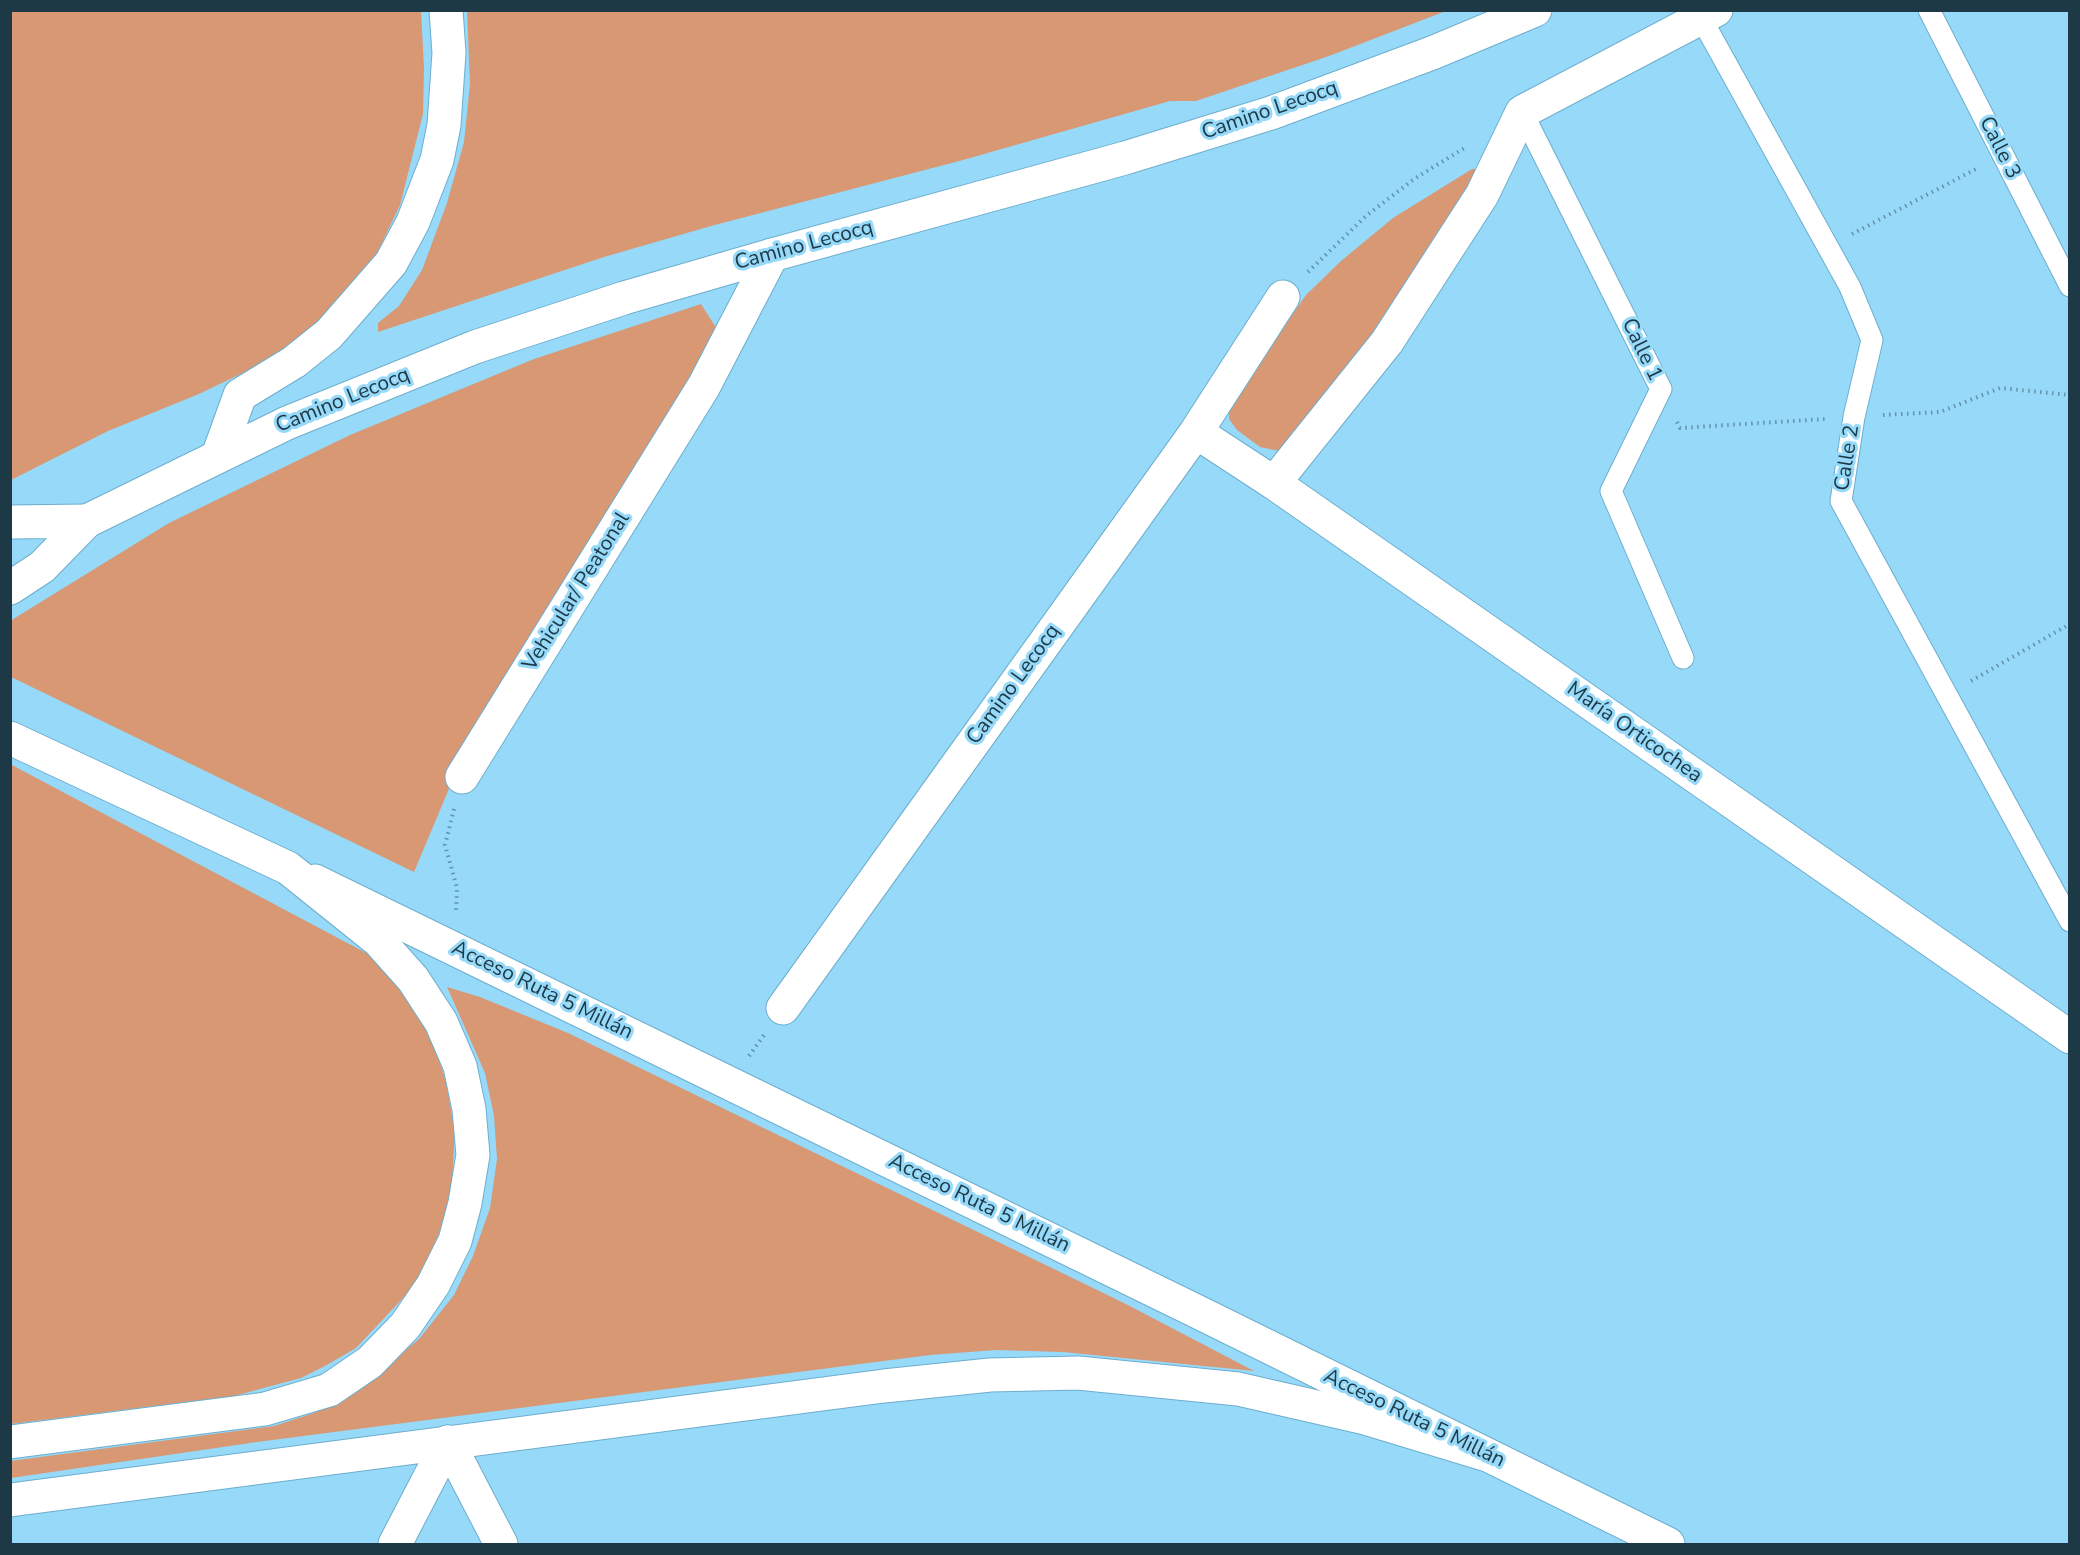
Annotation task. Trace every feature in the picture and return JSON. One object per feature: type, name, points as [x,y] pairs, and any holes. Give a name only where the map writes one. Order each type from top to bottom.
[{"type":"main road","points":[[218,456],[240,395],[294,362],[329,334],[391,263],[414,222],[437,160],[444,125],[449,53],[446,10]]},
{"type":"main road","name":"Camino Lecocq","points":[[87,521],[287,423],[475,347],[624,298],[1114,161],[1271,113],[1432,53],[1535,10]]},
{"type":"main road","points":[[1274,483],[1387,342],[1482,195],[1522,112],[1709,14]]},
{"type":"main road","name":"Vehicular/ Peatonal","points":[[462,777],[704,386],[772,255]]},
{"type":"main road","name":"Camino Lecocq","points":[[783,1008],[1196,432],[1283,297]]},
{"type":"main road","name":"María Orticochea","points":[[1196,432],[1274,483],[2067,1031]]},
{"type":"main road","points":[[10,522],[87,521]]},
{"type":"main road","points":[[10,588],[42,567],[87,521]]},
{"type":"main road","points":[[10,738],[288,868],[379,941],[413,979],[441,1022],[460,1066],[469,1109],[473,1155],[465,1203],[455,1240],[433,1285],[405,1326],[370,1362],[329,1390],[265,1409],[10,1442]]},
{"type":"main road","name":"Acceso Ruta 5 Millán","points":[[288,868],[1668,1545]]},
{"type":"main road","points":[[10,1500],[884,1386],[990,1375],[1078,1373],[1238,1389],[1365,1418],[1484,1454]]},
{"type":"main road","points":[[395,1545],[448,1442]]},
{"type":"main road","points":[[448,1442],[501,1545]]},
{"type":"lane","name":"Calle 3","points":[[1929,10],[2070,286]]},
{"type":"lane","name":"Calle 2","points":[[1709,14],[1850,287],[1872,340],[1854,417],[1841,501],[2070,921]]},
{"type":"lane","name":"Calle 1","points":[[1522,112],[1660,388],[1611,491],[1683,658]]},
{"type":"path","points":[[1283,297],[1366,216],[1414,179],[1473,142]]},
{"type":"path","points":[[1828,247],[2003,155]]},
{"type":"path","points":[[1947,695],[2070,624]]},
{"type":"path","points":[[437,940],[457,910],[457,888],[446,845],[462,777]]},
{"type":"path","points":[[730,1083],[783,1008]]},
{"type":"shaded area","points":[[467,10],[1446,11],[1329,56],[1196,101],[1170,101],[963,160],[711,226],[604,257],[378,332],[378,323],[399,306],[422,270],[447,203],[464,142],[470,84]]},
{"type":"shaded area","points":[[11,11],[421,11],[424,68],[423,114],[400,205],[377,253],[323,319],[281,353],[255,367],[199,394],[108,431],[11,480]]},
{"type":"shaded area","points":[[1472,169],[1480,169],[1346,372],[1279,451],[1260,447],[1237,430],[1229,419],[1229,409],[1241,387],[1306,295],[1341,261],[1393,218]]},
{"type":"shaded area","points":[[701,304],[722,337],[456,772],[414,872],[11,677],[10,621],[169,523],[350,435],[534,359]]},
{"type":"shaded area","points":[[10,764],[370,955],[398,985],[434,1043],[446,1082],[455,1133],[452,1182],[443,1223],[423,1273],[404,1297],[356,1348],[301,1378],[234,1396],[11,1424]]},
{"type":"shaded area","points":[[447,987],[480,997],[568,1033],[1126,1304],[1254,1371],[1063,1352],[996,1350],[930,1355],[257,1442],[11,1478],[10,1461],[274,1426],[314,1413],[377,1374],[419,1339],[454,1295],[473,1256],[490,1208],[497,1159],[494,1116],[485,1073]]}]
